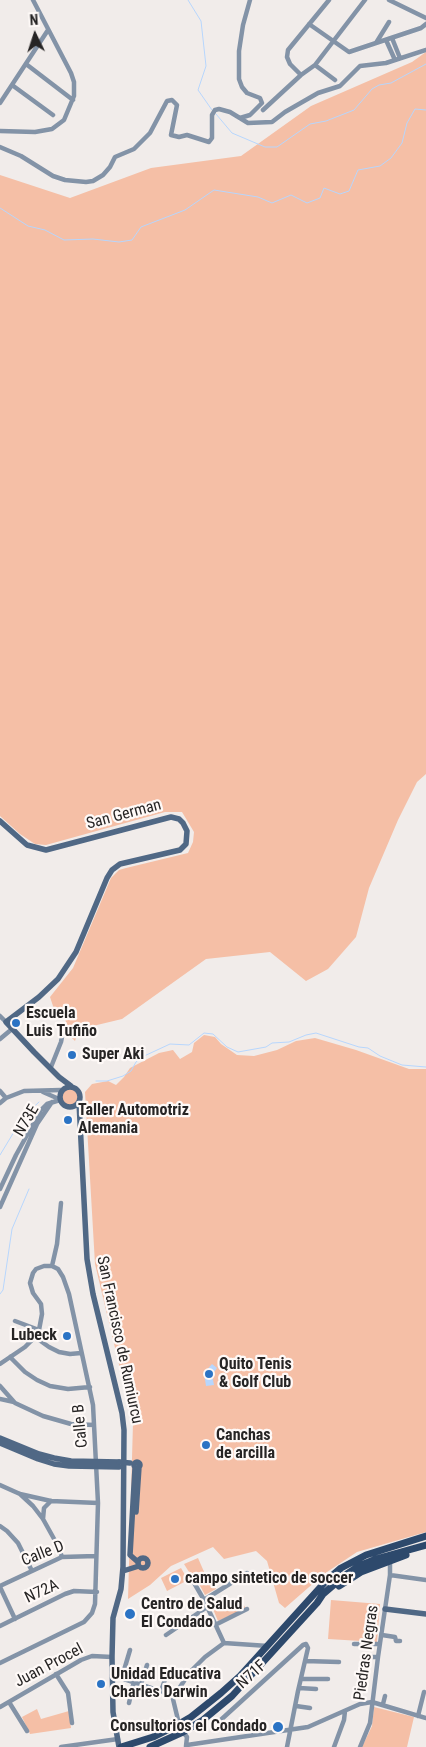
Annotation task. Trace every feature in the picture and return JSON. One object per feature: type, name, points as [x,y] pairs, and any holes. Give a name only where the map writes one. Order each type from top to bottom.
[{"type":"main road","name":"San German","points":[[0,821],[27,844],[46,850],[171,817],[180,819],[187,831],[186,844],[180,850],[120,864],[112,870],[78,947],[58,979],[39,997],[6,1022]]},
{"type":"main road","points":[[6,1022],[59,1077],[76,1088],[80,1093],[78,1102],[71,1107]]},
{"type":"main road","points":[[59,1077],[62,1090],[60,1099],[62,1104],[71,1107],[79,1116]]},
{"type":"main road","points":[[62,1090],[71,1086]]},
{"type":"main road","name":"San Francisco de Rumiurcu","points":[[78,1102],[87,1259],[93,1294],[122,1413],[124,1447],[123,1569],[121,1589],[113,1618],[112,1657],[113,1712],[120,1747]]},
{"type":"main road","points":[[0,1438],[54,1458],[96,1464],[134,1466],[135,1498],[130,1555],[138,1563],[123,1569]]},
{"type":"main road","points":[[0,1443],[54,1464],[69,1466],[96,1464]]},
{"type":"main road","points":[[150,1747],[183,1732],[203,1720],[232,1696],[315,1600],[326,1582],[341,1568],[366,1554],[426,1536]]},
{"type":"main road","points":[[120,1747],[153,1737],[179,1724],[223,1692],[341,1574],[356,1565],[376,1557],[426,1544]]},
{"type":"main road","points":[[315,1600],[361,1572],[390,1560],[426,1549]]},
{"type":"main road","points":[[385,1609],[426,1614]]},
{"type":"street","points":[[0,132],[35,132],[52,129],[64,120],[73,100],[74,82],[33,0]]},
{"type":"street","points":[[240,118],[250,116],[262,103],[260,98],[247,92],[242,87],[239,79],[239,51],[243,25],[250,0]]},
{"type":"street","points":[[301,75],[290,64],[287,57],[288,50],[329,0]]},
{"type":"street","points":[[263,110],[301,75],[315,65],[365,0]]},
{"type":"street","points":[[389,0],[400,3],[426,18]]},
{"type":"street","points":[[376,43],[389,22]]},
{"type":"street","points":[[309,24],[350,52],[421,28],[426,24]]},
{"type":"street","points":[[0,103],[48,30]]},
{"type":"street","points":[[392,38],[400,58]]},
{"type":"street","points":[[386,40],[395,60]]},
{"type":"street","points":[[0,147],[21,156],[53,176],[65,180],[93,181],[103,175],[115,157],[134,149],[150,134],[168,101],[172,100],[177,106],[171,135],[175,137],[188,135],[210,142],[212,138],[212,115],[217,110],[230,112],[248,123],[272,122],[285,112],[318,93],[340,86],[360,66],[395,60],[426,50]]},
{"type":"street","points":[[26,64],[73,100]]},
{"type":"street","points":[[315,65],[335,80]]},
{"type":"street","points":[[12,85],[53,115]]},
{"type":"street","points":[[0,1016],[6,1022]]},
{"type":"street","points":[[50,1067],[61,1042],[64,1026]]},
{"type":"street","points":[[0,1039],[12,1029]]},
{"type":"street","points":[[0,1103],[6,1098],[24,1091],[62,1090]]},
{"type":"street","points":[[0,1091],[6,1098]]},
{"type":"street","points":[[40,1091],[60,1099]]},
{"type":"street","name":"N73E","points":[[0,1207],[44,1107],[60,1099]]},
{"type":"street","name":"N73E","points":[[0,1189],[16,1155],[36,1123]]},
{"type":"street","points":[[16,1155],[22,1158]]},
{"type":"street","points":[[13,1161],[18,1164]]},
{"type":"street","points":[[0,1364],[35,1337],[39,1330],[42,1314],[41,1304],[33,1293],[30,1283],[31,1277],[32,1273],[40,1267],[52,1266],[58,1244],[61,1203]]},
{"type":"street","name":"Calle B","points":[[52,1266],[58,1269],[63,1277],[69,1294],[90,1387],[98,1503],[97,1592]]},
{"type":"street","points":[[15,1321],[39,1330]]},
{"type":"street","points":[[35,1337],[59,1352],[81,1353]]},
{"type":"street","points":[[10,1357],[24,1372],[50,1386],[68,1389],[90,1387]]},
{"type":"street","points":[[0,1386],[15,1403]]},
{"type":"street","points":[[4,1391],[0,1398],[56,1420],[71,1424],[94,1425]]},
{"type":"street","points":[[0,1484],[20,1494],[52,1501],[98,1503]]},
{"type":"street","points":[[20,1494],[43,1518],[62,1557]]},
{"type":"street","points":[[43,1518],[44,1508],[52,1501]]},
{"type":"street","points":[[0,1526],[18,1543],[32,1571]]},
{"type":"street","name":"Calle D","points":[[0,1586],[62,1557],[96,1556]]},
{"type":"street","name":"Piedras Negras","points":[[360,1747],[370,1725],[390,1575],[390,1560]]},
{"type":"street","points":[[204,1600],[247,1573]]},
{"type":"street","points":[[390,1575],[426,1580]]},
{"type":"street","points":[[192,1581],[204,1600],[224,1643]]},
{"type":"street","points":[[0,1586],[2,1595],[15,1619]]},
{"type":"street","name":"N72A","points":[[0,1626],[65,1594],[97,1592]]},
{"type":"street","name":"Juan Procel","points":[[0,1663],[84,1622],[92,1613],[97,1592]]},
{"type":"street","points":[[166,1635],[207,1608]]},
{"type":"street","points":[[215,1625],[247,1609]]},
{"type":"street","points":[[382,1636],[395,1637],[396,1641],[400,1641]]},
{"type":"street","points":[[172,1695],[205,1657],[224,1643],[268,1646]]},
{"type":"street","points":[[354,1644],[380,1644]]},
{"type":"street","name":"N71F","points":[[214,1727],[303,1645],[308,1645],[305,1661]]},
{"type":"street","points":[[122,1677],[130,1650]]},
{"type":"street","name":"Juan Procel","points":[[0,1707],[81,1660],[98,1656],[112,1657]]},
{"type":"street","points":[[367,1656],[378,1657]]},
{"type":"street","points":[[287,1747],[305,1661],[339,1662]]},
{"type":"street","points":[[141,1684],[147,1666]]},
{"type":"street","points":[[56,1674],[68,1693],[72,1723]]},
{"type":"street","points":[[161,1691],[166,1674]]},
{"type":"street","points":[[112,1675],[172,1695]]},
{"type":"street","points":[[301,1679],[328,1679]]},
{"type":"street","points":[[129,1703],[134,1681]]},
{"type":"street","points":[[299,1688],[316,1689]]},
{"type":"street","points":[[154,1696],[156,1689]]},
{"type":"street","points":[[418,1716],[424,1692]]},
{"type":"street","points":[[172,1695],[179,1724]]},
{"type":"street","points":[[232,1696],[239,1704]]},
{"type":"street","points":[[383,1704],[385,1696]]},
{"type":"street","points":[[10,1702],[27,1731]]},
{"type":"street","points":[[183,1732],[187,1737],[187,1746],[291,1731],[316,1725],[362,1704],[372,1702],[426,1718]]},
{"type":"street","points":[[296,1706],[310,1708]]},
{"type":"street","points":[[334,1747],[344,1720],[345,1711]]},
{"type":"street","points":[[61,1747],[118,1739]]},
{"type":"shaded area","points":[[426,52],[426,774],[417,782],[398,820],[369,888],[356,937],[328,969],[306,981],[270,952],[206,959],[122,1019],[97,1025],[77,1035],[75,1041],[71,1037],[66,1038],[67,1025],[64,1016],[61,1012],[56,1015],[50,997],[73,968],[111,878],[119,870],[188,853],[193,842],[194,832],[182,812],[165,812],[46,845],[35,844],[20,834],[0,816],[0,175],[70,198],[151,168],[241,156],[311,106],[412,62]]},
{"type":"shaded area","points":[[204,1035],[215,1037],[221,1044],[237,1055],[254,1056],[277,1050],[296,1041],[315,1038],[409,1069],[426,1069],[426,1532],[357,1552],[324,1574],[285,1608],[279,1603],[267,1561],[256,1551],[224,1559],[213,1547],[171,1566],[150,1585],[128,1599],[133,1423],[95,1264],[85,1092],[92,1084],[108,1081],[116,1085],[130,1068],[159,1053],[173,1050],[180,1059],[192,1052],[194,1043]]},
{"type":"shaded area","points":[[70,1089],[78,1097],[70,1105],[62,1097]]},
{"type":"shaded area","points":[[198,1558],[205,1574],[194,1580],[184,1564]]},
{"type":"shaded area","name":"campo sintetico de soccer","points":[[181,1568],[188,1580],[167,1591],[161,1578]]},
{"type":"shaded area","points":[[209,1576],[216,1589],[205,1595],[198,1582]]},
{"type":"shaded area","points":[[239,1597],[246,1609],[218,1621],[213,1609]]},
{"type":"shaded area","points":[[331,1600],[380,1604],[377,1642],[328,1639]]},
{"type":"shaded area","points":[[374,1707],[414,1717],[407,1747],[362,1747],[372,1726]]},
{"type":"shaded area","points":[[37,1709],[41,1719],[69,1711],[71,1728],[30,1734],[22,1717]]},
{"type":"water","name":"Quito Tenis & Golf Club","points":[[212,1364],[217,1368],[212,1375],[214,1385],[206,1386],[204,1373]]},
{"type":"waterway","points":[[188,0],[201,21],[206,66],[198,90],[212,110]]},
{"type":"waterway","points":[[216,114],[232,133],[265,147],[277,147],[310,124],[326,121],[354,110],[372,89],[379,85],[391,83],[426,64]]},
{"type":"waterway","points":[[0,208],[28,226],[45,230],[64,240],[93,239],[119,242],[132,240],[141,227],[185,210],[214,190],[258,197],[272,203],[291,195],[307,203],[320,198],[324,188],[340,194],[349,191],[358,170],[380,166],[391,158],[402,143],[407,123],[415,109],[426,110]]},
{"type":"waterway","points":[[96,1081],[107,1081],[123,1076],[131,1071],[136,1062],[142,1057],[170,1044],[189,1045],[204,1033],[213,1034],[227,1047],[238,1052],[266,1047],[272,1043],[289,1042],[316,1033],[359,1047],[368,1048],[380,1056],[402,1065],[426,1067]]},
{"type":"waterway","points":[[0,1155],[23,1117],[39,1102]]},
{"type":"waterway","points":[[0,1294],[3,1290],[12,1229],[29,1189]]},
{"type":"place","name":"Escuela Luis Tufiño","points":[[16,1023]]},
{"type":"place","name":"Super Aki","points":[[72,1055]]},
{"type":"place","name":"Taller Automotriz Alemania","points":[[68,1120]]},
{"type":"place","name":"Lubeck","points":[[67,1336]]},
{"type":"place","name":"Quito Tenis & Golf Club","points":[[209,1374]]},
{"type":"place","name":"Canchas de arcilla","points":[[206,1445]]},
{"type":"place","name":"campo sintetico de soccer","points":[[175,1579]]},
{"type":"place","name":"Centro de Salud El Condado","points":[[130,1614]]},
{"type":"place","name":"Unidad Educativa Charles Darwin","points":[[101,1684]]},
{"type":"place","name":"Consultorios el Condado","points":[[278,1727]]}]
